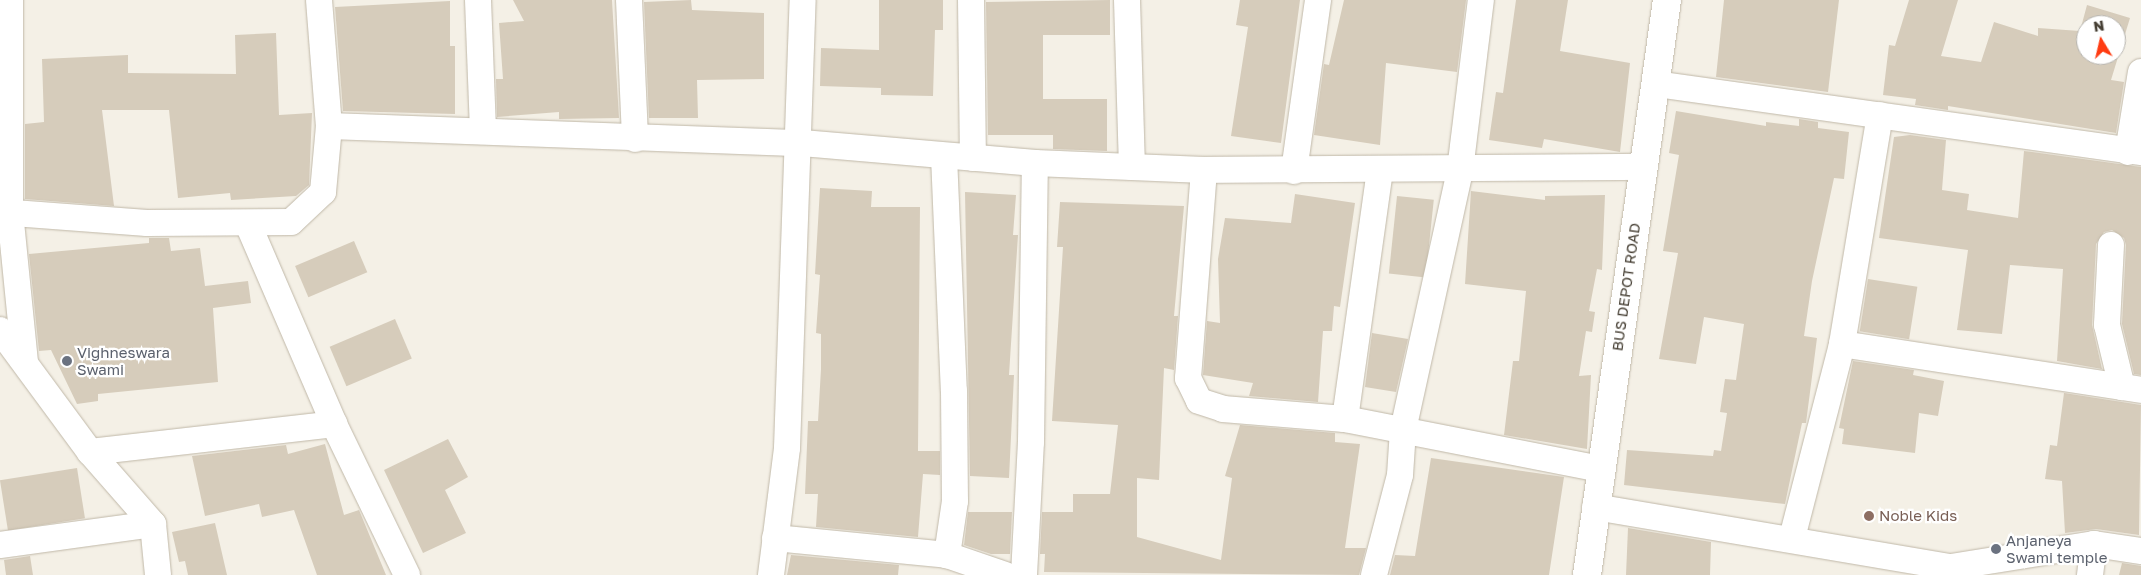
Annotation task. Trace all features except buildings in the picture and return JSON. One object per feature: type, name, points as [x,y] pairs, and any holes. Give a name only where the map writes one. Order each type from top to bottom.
[{"type":"street","points":[[10,0],[5,212],[25,361]]},
{"type":"street","points":[[5,212],[147,223],[248,224],[292,222],[323,192],[329,126],[319,0]]},
{"type":"street","points":[[478,0],[482,131]]},
{"type":"street","points":[[629,0],[635,138]]},
{"type":"street","points":[[770,575],[787,448],[802,143],[804,0]]},
{"type":"street","points":[[971,0],[973,158]]},
{"type":"street","points":[[1127,0],[1132,167]]},
{"type":"street","points":[[1294,171],[1318,0]]},
{"type":"street","points":[[1374,575],[1400,475],[1403,430],[1460,170],[1481,0]]},
{"type":"street","name":"BUS DEPOT ROAD","points":[[1586,575],[1599,468],[1667,0]]},
{"type":"street","points":[[1656,84],[2135,152],[2141,72]]},
{"type":"street","points":[[1792,538],[1842,344],[1880,115]]},
{"type":"street","points":[[329,126],[802,143],[1035,163],[1204,170],[1460,170],[1643,167]]},
{"type":"street","points":[[944,156],[954,391],[955,501],[947,556]]},
{"type":"street","points":[[1024,575],[1032,442],[1035,163]]},
{"type":"street","points":[[1204,170],[1188,378],[1200,401],[1223,409],[1345,419],[1599,468]]},
{"type":"street","points":[[1345,419],[1380,170]]},
{"type":"street","points":[[248,224],[334,424],[407,575]]},
{"type":"street","points":[[2111,244],[2107,325],[2132,388]]},
{"type":"street","points":[[0,330],[25,361],[90,452],[153,524],[158,575]]},
{"type":"street","points":[[1842,344],[2132,388]]},
{"type":"street","points":[[90,452],[334,424]]},
{"type":"street","points":[[1595,507],[1792,538],[1896,568],[1952,568],[2094,544],[2141,551]]},
{"type":"street","points":[[0,545],[153,524]]},
{"type":"street","points":[[775,538],[947,556],[1006,575]]},
{"type":"street","points":[[2090,575],[2094,544]]},
{"type":"place","name":"Vighneswara Swami","points":[[67,361]]},
{"type":"place","name":"Noble Kids","points":[[1869,516]]},
{"type":"place","name":"Anjaneya Swami temple","points":[[1996,549]]}]
